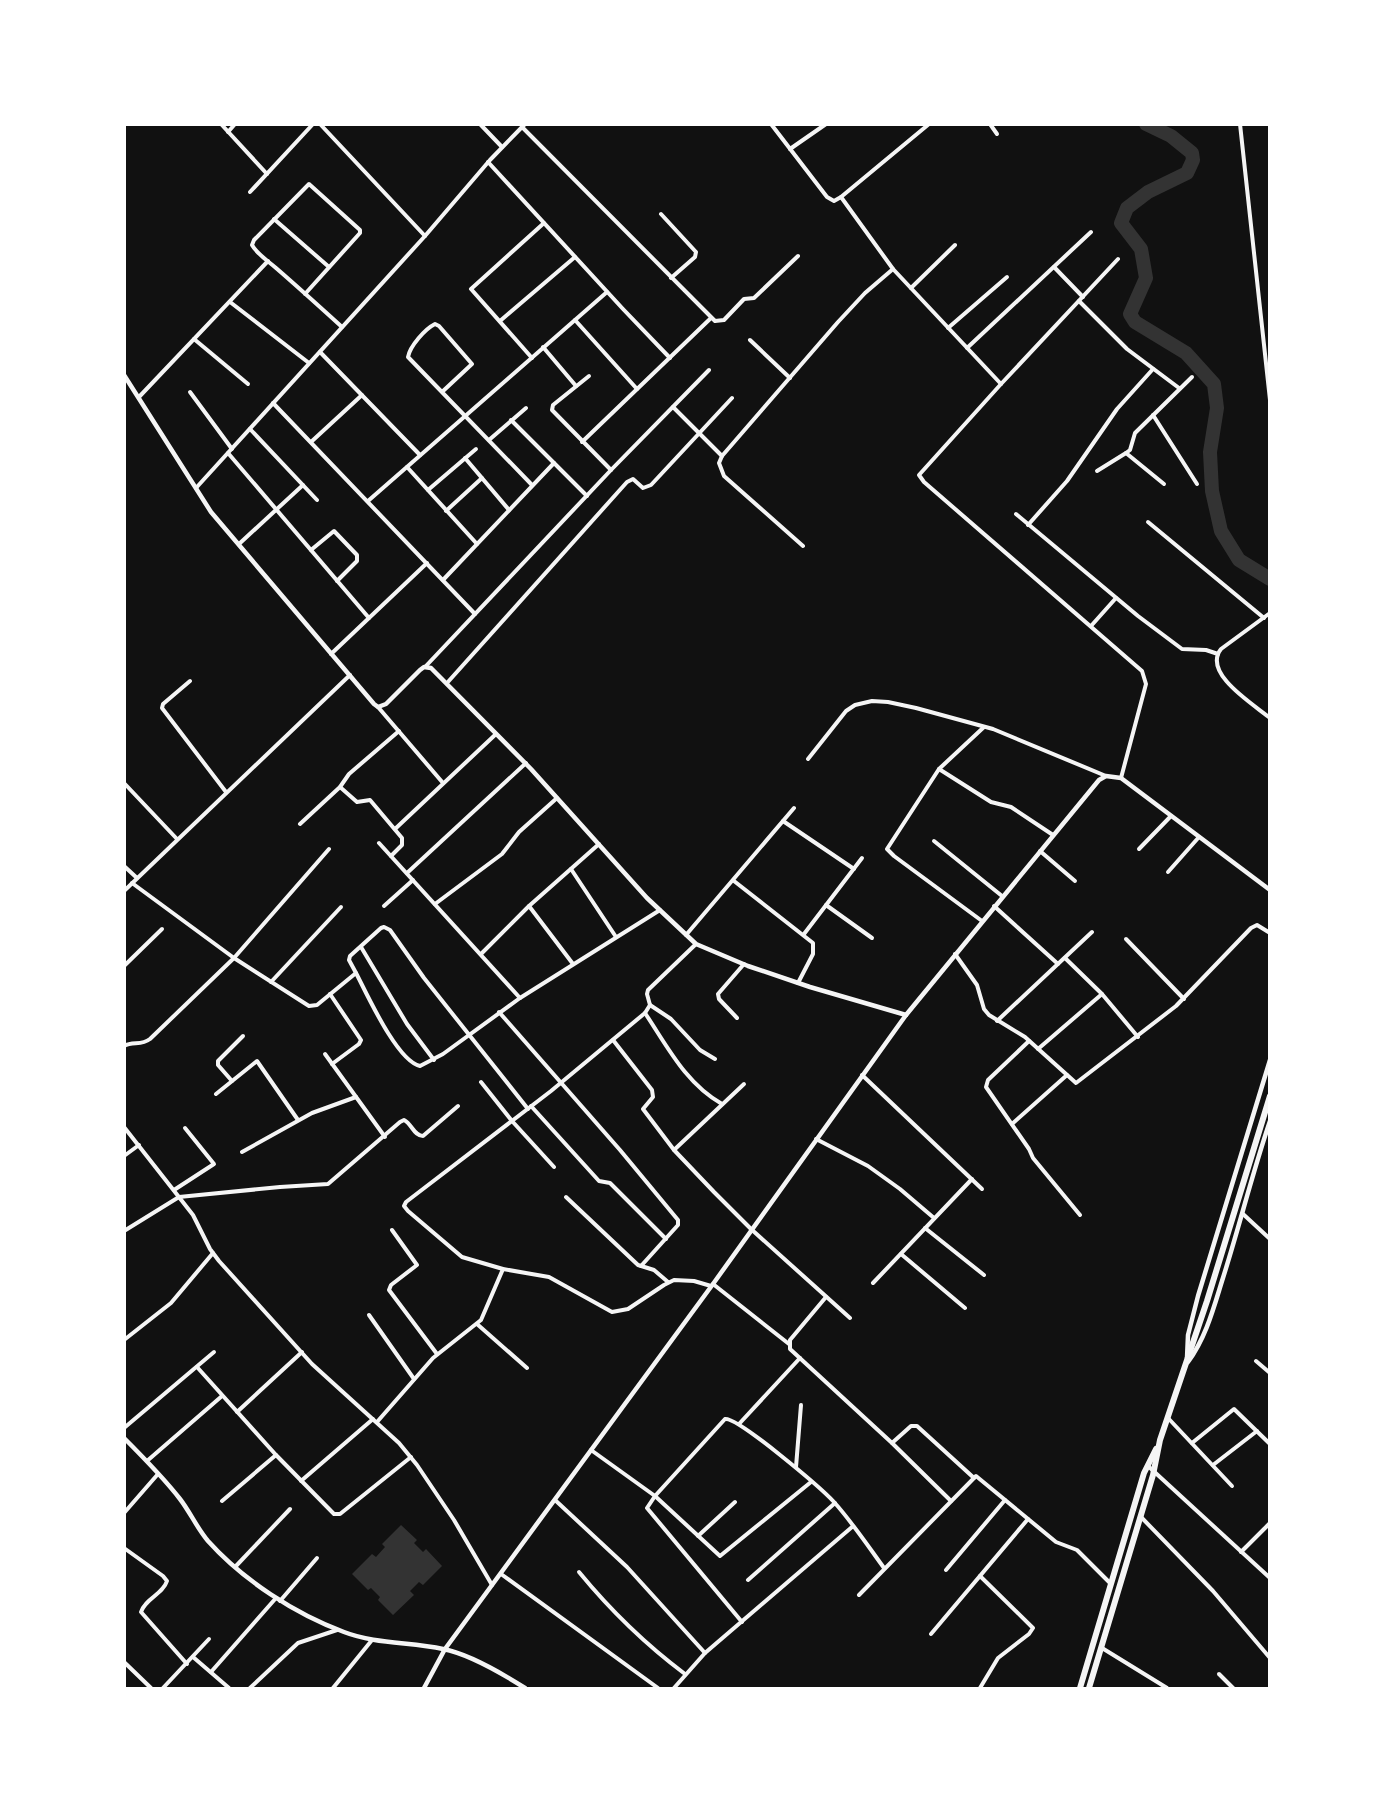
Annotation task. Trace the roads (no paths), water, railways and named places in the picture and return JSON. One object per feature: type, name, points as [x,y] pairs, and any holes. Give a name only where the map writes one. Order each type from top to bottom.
[{"type":"highway","points":[[1080,1689],[1110,1583],[1207,1301],[1269,1096]]},
{"type":"highway","points":[[1089,1689],[1140,1517],[1151,1468]]},
{"type":"street","points":[[221,124],[267,174]]},
{"type":"street","points":[[228,132],[235,124]]},
{"type":"street","points":[[250,192],[313,124]]},
{"type":"street","points":[[320,124],[425,236]]},
{"type":"street","points":[[480,124],[502,147]]},
{"type":"street","points":[[771,124],[827,197],[834,201],[929,124]]},
{"type":"street","points":[[790,149],[826,124]]},
{"type":"street","points":[[990,124],[997,134]]},
{"type":"street","points":[[1240,124],[1269,400]]},
{"type":"street","points":[[196,488],[425,236],[488,162],[523,126],[715,321],[724,320],[741,301],[754,298],[798,256]]},
{"type":"street","points":[[488,162],[670,358]]},
{"type":"street","points":[[305,294],[360,230],[309,184],[252,242],[254,248],[268,261],[305,294],[342,327]]},
{"type":"street","points":[[841,197],[893,269],[1001,384]]},
{"type":"street","points":[[661,214],[696,252],[695,257],[671,278]]},
{"type":"street","points":[[274,219],[329,267]]},
{"type":"street","points":[[532,358],[473,293],[472,287],[544,223]]},
{"type":"street","points":[[967,348],[1091,232]]},
{"type":"street","points":[[911,288],[955,245]]},
{"type":"street","points":[[500,321],[575,257]]},
{"type":"street","points":[[1118,259],[919,475],[920,479],[1142,671],[1146,684],[1120,778]]},
{"type":"street","points":[[139,397],[268,261]]},
{"type":"street","points":[[1054,267],[1127,349],[1179,388]]},
{"type":"street","points":[[803,546],[724,476],[719,463],[722,456],[865,293],[893,269]]},
{"type":"street","points":[[948,328],[1007,277]]},
{"type":"street","points":[[368,501],[607,292]]},
{"type":"street","points":[[230,302],[309,363]]},
{"type":"street","points":[[582,442],[711,318]]},
{"type":"street","points":[[575,320],[637,389]]},
{"type":"street","points":[[442,392],[472,364],[435,324],[430,326],[409,351],[408,357],[532,485]]},
{"type":"street","points":[[194,339],[248,384]]},
{"type":"street","points":[[750,340],[790,378]]},
{"type":"street","points":[[543,348],[576,386]]},
{"type":"street","points":[[320,352],[420,455]]},
{"type":"street","points":[[1028,525],[1070,476],[1117,409],[1153,369]]},
{"type":"street","points":[[378,707],[386,704],[424,667],[709,370]]},
{"type":"street","points":[[124,375],[211,512],[442,783]]},
{"type":"street","points":[[589,376],[552,407],[582,442],[611,470]]},
{"type":"street","points":[[1097,471],[1130,450],[1135,433],[1192,377]]},
{"type":"street","points":[[190,392],[232,449]]},
{"type":"street","points":[[311,442],[362,395]]},
{"type":"street","points":[[447,683],[627,482],[633,479],[646,488],[732,398]]},
{"type":"street","points":[[273,403],[475,614]]},
{"type":"street","points":[[673,407],[722,456]]},
{"type":"street","points":[[489,440],[526,408]]},
{"type":"street","points":[[1153,415],[1197,484]]},
{"type":"street","points":[[512,420],[587,496]]},
{"type":"street","points":[[250,429],[317,500]]},
{"type":"street","points":[[428,490],[476,449]]},
{"type":"street","points":[[228,453],[369,618]]},
{"type":"street","points":[[1126,453],[1164,484]]},
{"type":"street","points":[[465,458],[509,510]]},
{"type":"street","points":[[442,580],[554,463]]},
{"type":"street","points":[[407,467],[477,544]]},
{"type":"street","points":[[447,511],[482,478]]},
{"type":"street","points":[[239,544],[303,485]]},
{"type":"street","points":[[1016,514],[1116,598],[1182,649],[1206,650],[1218,654]]},
{"type":"street","points":[[1148,522],[1264,618]]},
{"type":"street","points":[[311,550],[334,531],[357,555],[357,561],[337,581]]},
{"type":"street","points":[[331,654],[427,563]]},
{"type":"street","points":[[1091,627],[1116,598]]},
{"type":"street","points":[[1269,613],[1218,654],[1216,662],[1221,674],[1231,686],[1269,718]]},
{"type":"street","points":[[424,667],[431,668],[447,683],[526,763],[660,910],[696,944],[798,983],[906,1015]]},
{"type":"street","points":[[124,891],[350,675]]},
{"type":"street","points":[[190,681],[162,708],[226,792]]},
{"type":"street","points":[[808,759],[846,711],[862,702],[888,702],[985,727],[1106,776],[1120,778],[1269,891]]},
{"type":"street","points":[[982,921],[887,849],[939,769],[985,727]]},
{"type":"street","points":[[300,825],[340,787],[349,774],[399,731]]},
{"type":"street","points":[[395,829],[496,734]]},
{"type":"street","points":[[407,873],[526,763]]},
{"type":"street","points":[[939,769],[991,802],[1011,807],[1053,835]]},
{"type":"street","points":[[424,1689],[445,1649],[712,1285],[861,1075],[955,953],[1094,786],[1106,776]]},
{"type":"street","points":[[124,783],[177,840]]},
{"type":"street","points":[[340,787],[357,802],[370,800],[395,829],[403,842],[391,856]]},
{"type":"street","points":[[435,904],[502,854],[519,832],[557,798]]},
{"type":"street","points":[[686,935],[794,807]]},
{"type":"street","points":[[1139,849],[1171,816]]},
{"type":"street","points":[[783,821],[854,869]]},
{"type":"street","points":[[1168,872],[1199,837]]},
{"type":"street","points":[[934,841],[1002,896]]},
{"type":"street","points":[[379,843],[520,998]]},
{"type":"street","points":[[481,954],[529,906],[599,844]]},
{"type":"street","points":[[124,1046],[132,1043],[141,1044],[150,1039],[234,958],[329,849]]},
{"type":"street","points":[[1040,851],[1075,881]]},
{"type":"street","points":[[804,934],[862,858]]},
{"type":"street","points":[[124,866],[137,879]]},
{"type":"street","points":[[571,869],[616,937]]},
{"type":"street","points":[[384,906],[413,880]]},
{"type":"street","points":[[734,880],[813,943],[814,950],[798,983]]},
{"type":"street","points":[[132,883],[234,958],[311,1006],[316,1005],[356,973]]},
{"type":"street","points":[[826,905],[872,938]]},
{"type":"street","points":[[529,906],[573,964]]},
{"type":"street","points":[[994,906],[1058,964]]},
{"type":"street","points":[[271,982],[340,907]]},
{"type":"street","points":[[660,910],[520,998],[499,1012],[468,1035],[434,1060],[420,1066],[407,1060],[382,1023],[349,958],[381,928],[390,930],[468,1035],[530,1107],[599,1181],[610,1183],[666,1239]]},
{"type":"street","points":[[955,953],[977,985],[984,1009],[997,1021],[1038,1048],[1076,1083],[1184,999],[1251,928],[1257,925],[1269,933]]},
{"type":"street","points":[[124,966],[162,929]]},
{"type":"street","points":[[997,1021],[1092,932]]},
{"type":"street","points":[[1126,939],[1184,999]]},
{"type":"street","points":[[696,944],[648,990],[647,994],[650,1005],[671,1019],[700,1050],[715,1059]]},
{"type":"street","points":[[361,947],[401,1014],[434,1060]]},
{"type":"street","points":[[1065,958],[1102,994],[1138,1037]]},
{"type":"street","points":[[737,1018],[719,999],[718,994],[744,964]]},
{"type":"street","points":[[330,994],[361,1040],[359,1044],[332,1064]]},
{"type":"street","points":[[1038,1048],[1102,994]]},
{"type":"street","points":[[650,1005],[645,1013],[561,1083],[406,1202],[404,1206],[462,1257],[503,1269],[549,1277],[612,1312],[628,1309],[668,1282],[683,1280],[712,1285],[789,1344],[790,1349],[951,1501]]},
{"type":"street","points":[[499,1012],[678,1220],[678,1225],[640,1266]]},
{"type":"street","points":[[645,1013],[689,1078],[708,1096],[722,1104]]},
{"type":"street","points":[[232,1081],[218,1065],[218,1061],[243,1036]]},
{"type":"street","points":[[613,1040],[652,1090],[653,1097],[643,1109],[674,1150],[751,1229],[850,1318]]},
{"type":"street","points":[[1029,1041],[988,1080],[986,1087],[1033,1158],[1080,1215]]},
{"type":"street","points":[[325,1054],[385,1137]]},
{"type":"street","points":[[1186,1363],[1186,1346],[1198,1296],[1269,1060]]},
{"type":"street","points":[[216,1094],[256,1061],[259,1061],[298,1120]]},
{"type":"street","points":[[861,1075],[982,1189]]},
{"type":"street","points":[[1012,1124],[1067,1075]]},
{"type":"street","points":[[481,1082],[512,1121],[554,1167]]},
{"type":"street","points":[[674,1150],[744,1084]]},
{"type":"street","points":[[242,1152],[298,1120],[356,1097]]},
{"type":"street","points":[[124,1231],[179,1197],[328,1184],[404,1120],[417,1134],[423,1136],[458,1106]]},
{"type":"street","points":[[1186,1363],[1199,1347],[1208,1327],[1269,1122]]},
{"type":"street","points":[[124,1126],[193,1215],[213,1253],[302,1352],[411,1457],[454,1520],[492,1586]]},
{"type":"street","points":[[174,1190],[214,1164],[185,1128]]},
{"type":"street","points":[[815,1139],[868,1166],[934,1218]]},
{"type":"street","points":[[124,1156],[139,1145]]},
{"type":"street","points":[[873,1283],[972,1179]]},
{"type":"street","points":[[566,1197],[640,1266],[654,1270],[668,1282]]},
{"type":"street","points":[[1243,1215],[1269,1239]]},
{"type":"street","points":[[925,1228],[984,1275]]},
{"type":"street","points":[[392,1230],[417,1265],[391,1285],[389,1290],[438,1354]]},
{"type":"street","points":[[124,1340],[171,1303],[213,1253]]},
{"type":"street","points":[[901,1254],[965,1308]]},
{"type":"street","points":[[301,1481],[375,1420],[438,1354],[477,1324],[482,1318],[503,1269]]},
{"type":"street","points":[[789,1344],[826,1297]]},
{"type":"street","points":[[369,1315],[414,1379]]},
{"type":"street","points":[[477,1324],[526,1368]]},
{"type":"street","points":[[124,1428],[214,1352]]},
{"type":"street","points":[[237,1412],[302,1352]]},
{"type":"street","points":[[739,1424],[800,1358]]},
{"type":"street","points":[[1256,1361],[1269,1373]]},
{"type":"street","points":[[197,1367],[276,1455],[337,1515],[411,1457]]},
{"type":"street","points":[[147,1461],[222,1396]]},
{"type":"street","points":[[796,1468],[801,1405]]},
{"type":"street","points":[[1192,1443],[1234,1409],[1269,1443]]},
{"type":"street","points":[[742,1622],[647,1506],[721,1422],[728,1418],[796,1468],[835,1503],[884,1568]]},
{"type":"street","points":[[1168,1418],[1232,1486]]},
{"type":"street","points":[[892,1443],[911,1426],[917,1426],[974,1478],[978,1477],[1060,1545],[1077,1550],[1110,1583]]},
{"type":"street","points":[[1213,1465],[1257,1431]]},
{"type":"street","points":[[124,1438],[181,1500],[209,1541],[253,1582],[278,1600],[338,1629],[372,1639],[445,1649],[525,1689]]},
{"type":"street","points":[[591,1450],[655,1496],[720,1556],[811,1482]]},
{"type":"street","points":[[222,1501],[276,1455]]},
{"type":"street","points":[[1151,1468],[1269,1578]]},
{"type":"street","points":[[124,1513],[158,1474]]},
{"type":"street","points":[[859,1595],[974,1478]]},
{"type":"street","points":[[555,1500],[627,1567],[705,1653]]},
{"type":"street","points":[[946,1570],[1005,1500]]},
{"type":"street","points":[[698,1536],[735,1502]]},
{"type":"street","points":[[748,1580],[835,1503]]},
{"type":"street","points":[[236,1566],[290,1509]]},
{"type":"street","points":[[1140,1517],[1213,1592],[1269,1658]]},
{"type":"street","points":[[930,1634],[1028,1519]]},
{"type":"street","points":[[1241,1552],[1269,1523]]},
{"type":"street","points":[[674,1689],[705,1653],[852,1527]]},
{"type":"street","points":[[124,1548],[168,1581],[166,1587],[143,1607],[141,1612],[187,1664]]},
{"type":"street","points":[[211,1672],[317,1558]]},
{"type":"street","points":[[579,1572],[625,1624],[685,1674]]},
{"type":"street","points":[[501,1574],[658,1689]]},
{"type":"street","points":[[980,1576],[1034,1628],[998,1658],[980,1689]]},
{"type":"street","points":[[250,1689],[298,1643],[338,1629]]},
{"type":"street","points":[[333,1689],[372,1639]]},
{"type":"street","points":[[163,1689],[209,1640]]},
{"type":"street","points":[[1101,1647],[1167,1689]]},
{"type":"street","points":[[193,1657],[230,1689]]},
{"type":"street","points":[[124,1662],[150,1689]]},
{"type":"street","points":[[1219,1674],[1233,1689]]},
{"type":"street","points":[[509,1689],[513,1681]]},
{"type":"waterway","points":[[1146,124],[1171,136],[1192,153],[1193,160],[1187,173],[1148,192],[1127,208],[1121,223],[1141,249],[1146,278],[1130,314],[1135,322],[1186,353],[1214,384],[1217,408],[1210,452],[1212,491],[1221,531],[1239,560],[1270,579]]}]
